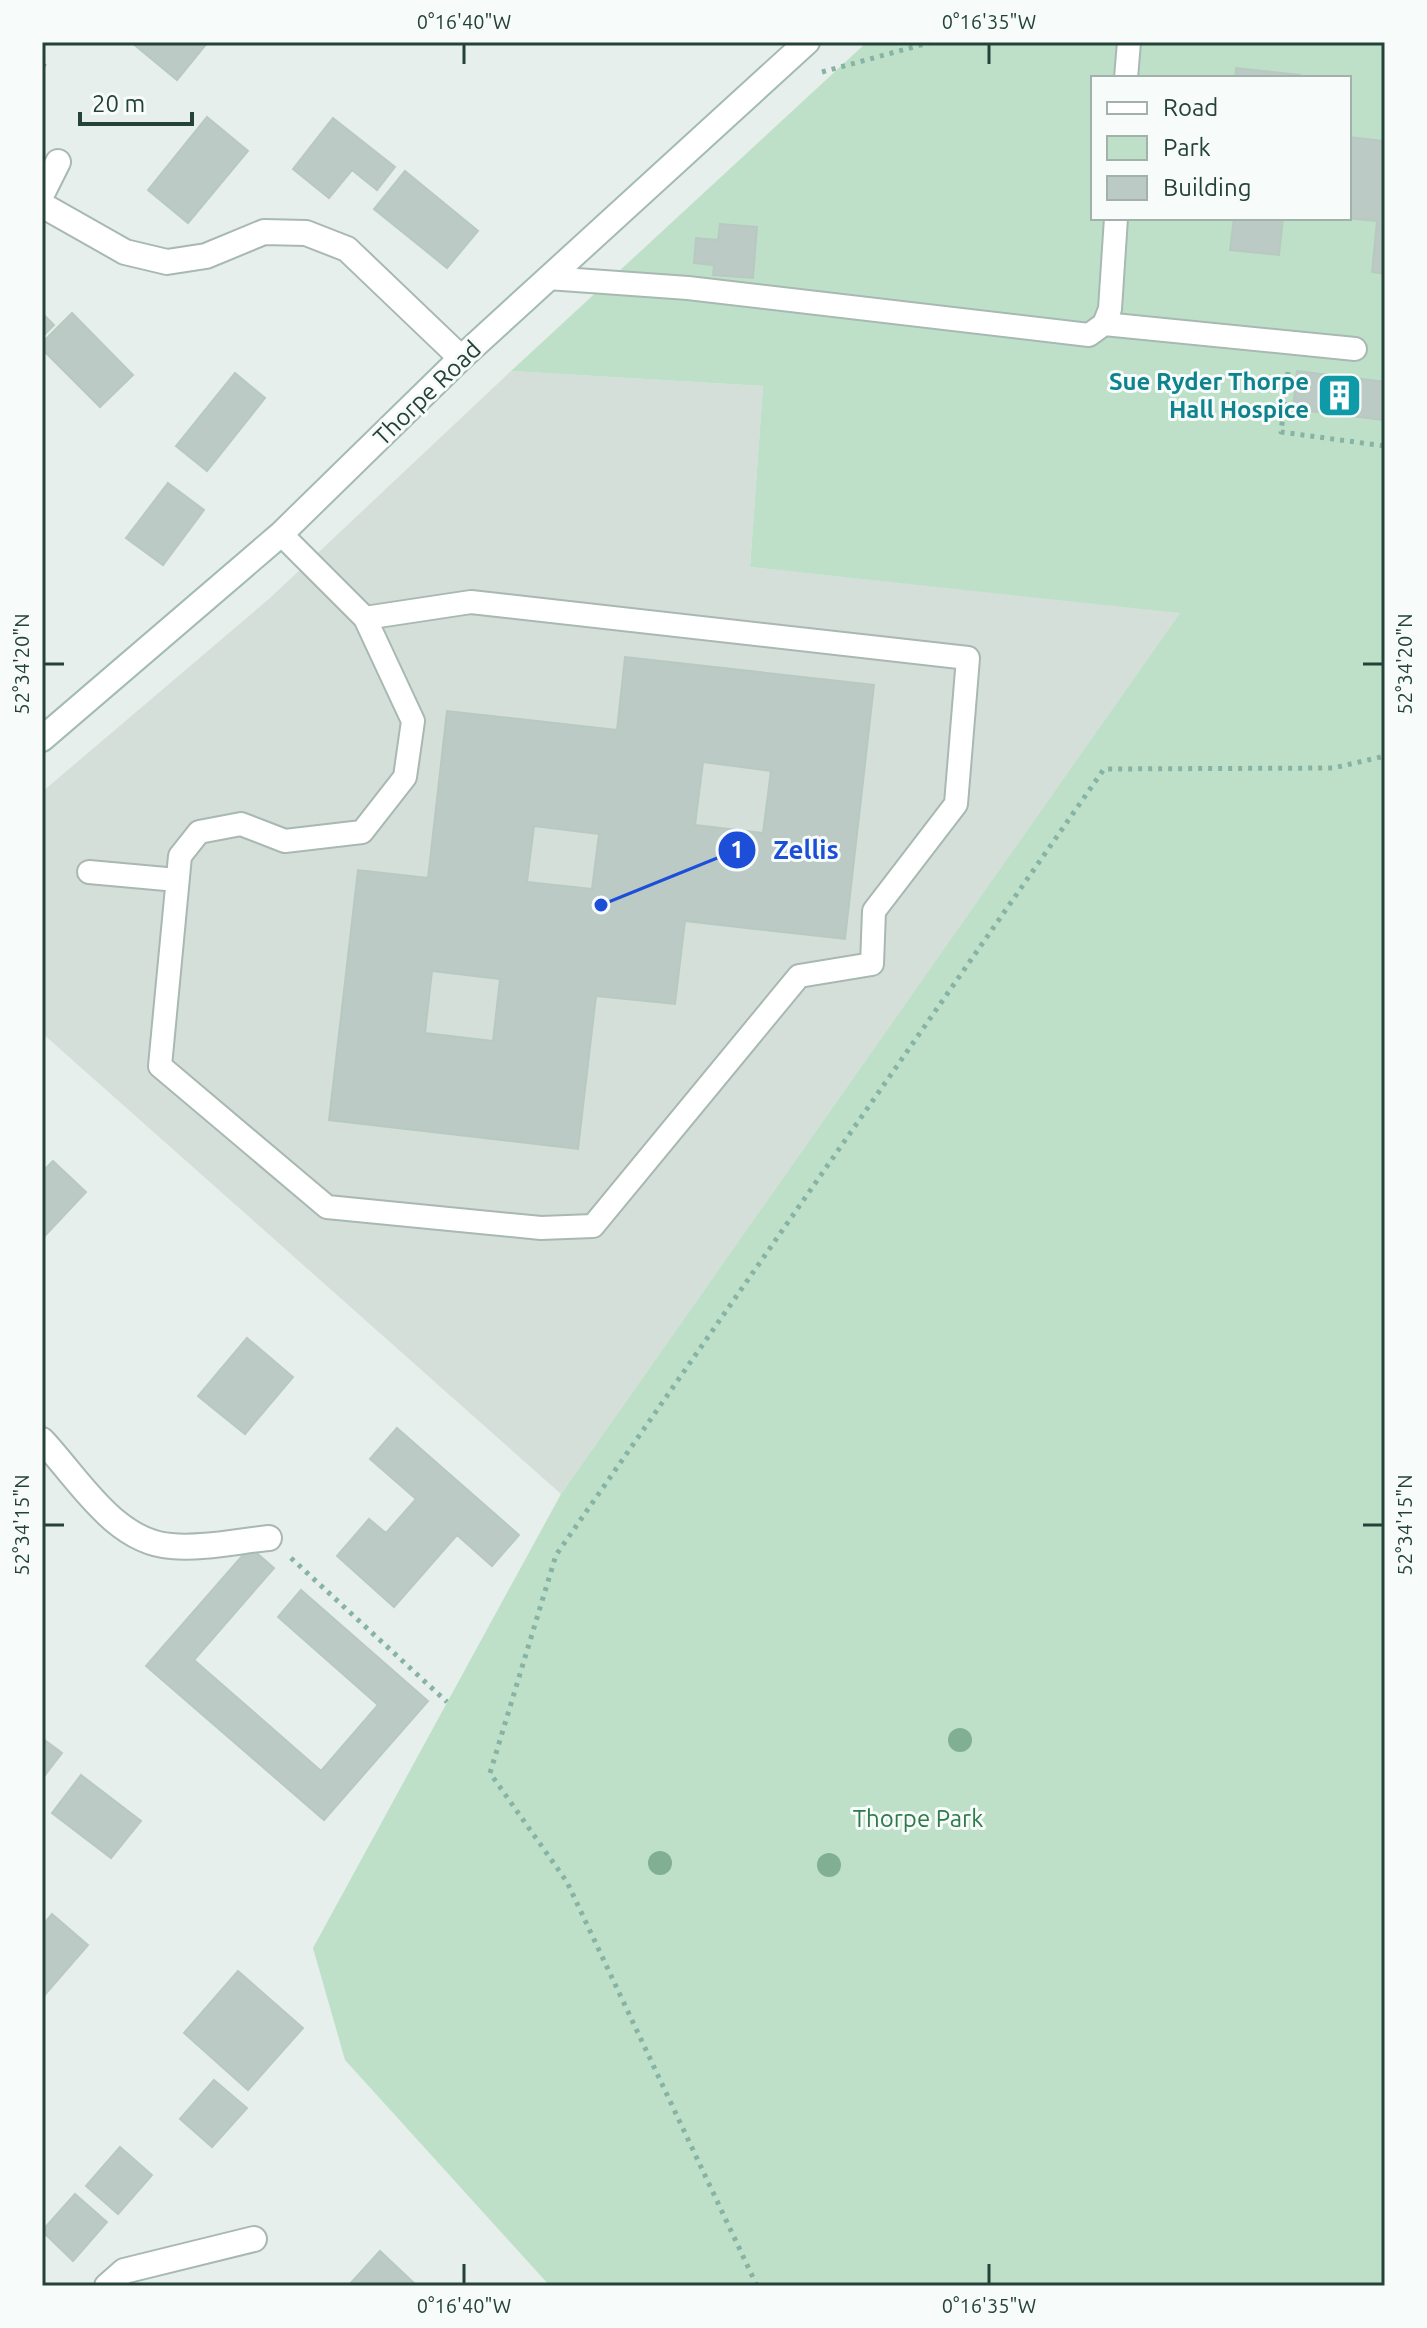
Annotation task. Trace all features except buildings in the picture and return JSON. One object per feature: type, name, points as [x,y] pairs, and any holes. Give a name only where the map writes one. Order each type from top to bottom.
[{"type":"street","name":"Thorpe Road","points":[[42,739],[281,534],[461,358],[807,42]]},
{"type":"street","points":[[42,194],[58,162]]},
{"type":"street","points":[[42,205],[125,252],[167,262],[206,256],[264,232],[306,233],[347,249],[461,358]]},
{"type":"street","points":[[42,1440],[113,1519],[141,1540],[172,1546],[269,1538]]},
{"type":"street","points":[[107,2286],[124,2271],[254,2239]]},
{"type":"lane","points":[[1126,76],[1129,42]]},
{"type":"lane","points":[[548,278],[688,288],[1089,335],[1104,324],[1110,309],[1116,220]]},
{"type":"lane","points":[[1104,324],[1355,349]]},
{"type":"lane","points":[[281,534],[365,618],[413,721],[405,777],[362,832],[285,841],[241,824],[199,832],[180,856],[160,1066],[327,1207],[541,1228],[593,1226],[799,976],[872,964],[874,911],[956,804],[968,658],[471,602],[365,618]]},
{"type":"lane","points":[[89,872],[177,880]]},
{"type":"path","points":[[786,61],[808,76],[932,42]]},
{"type":"path","points":[[42,65],[51,69]]},
{"type":"path","points":[[1291,343],[1281,432],[1385,446]]},
{"type":"path","points":[[757,2286],[567,1882],[490,1773],[556,1555],[1104,769],[1333,768],[1385,756]]},
{"type":"path","points":[[269,1538],[447,1702]]},
{"type":"shaded area","points":[[511,371],[763,386],[750,567],[1181,612],[561,1494],[42,1033],[42,792],[270,598]]},
{"type":"green space","name":"Thorpe Park","points":[[867,42],[1385,42],[1385,2286],[550,2286],[345,2060],[313,1948],[561,1494],[1180,613],[750,567],[763,386],[511,371]]},
{"type":"place","name":"Sue Ryder Thorpe Hall Hospice","points":[[1340,395]]},
{"type":"place","name":"Zellis","points":[[601,905]]}]
